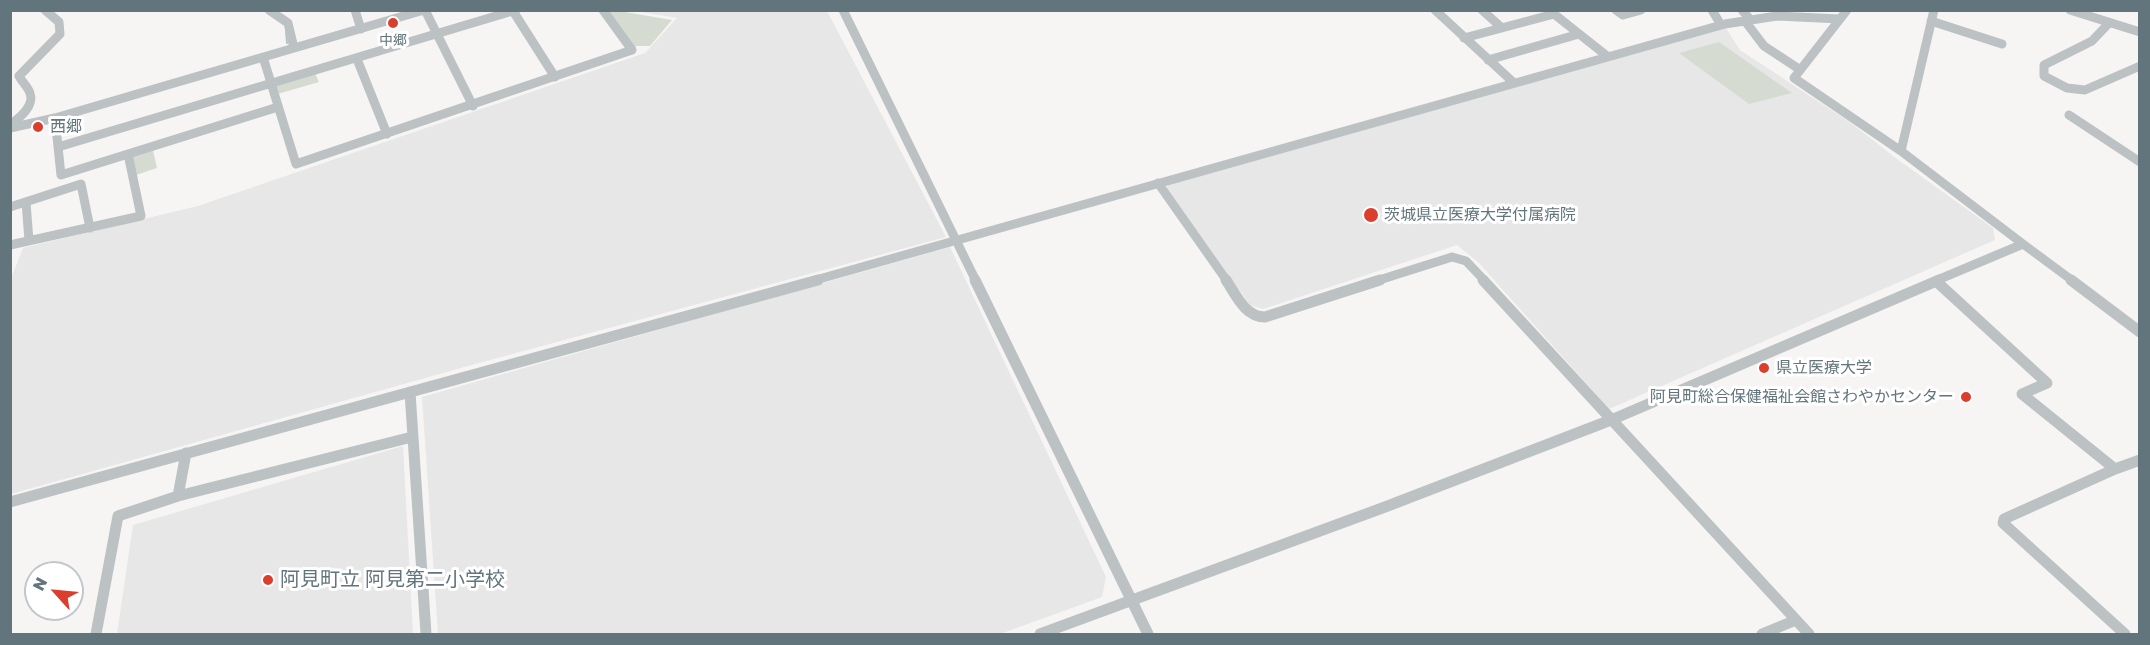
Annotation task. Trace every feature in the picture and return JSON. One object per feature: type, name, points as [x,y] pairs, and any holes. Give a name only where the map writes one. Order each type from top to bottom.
[{"type":"street","points":[[10,127],[23,115],[31,99],[30,92],[19,76],[57,39],[62,31],[62,24],[53,14],[45,10]]},
{"type":"street","points":[[269,10],[288,23],[294,48]]},
{"type":"street","points":[[356,10],[361,29]]},
{"type":"street","points":[[10,127],[55,118],[424,10],[473,106]]},
{"type":"street","points":[[262,57],[296,164],[473,106],[632,50],[603,10]]},
{"type":"street","points":[[843,10],[1148,634]]},
{"type":"street","points":[[1435,10],[1514,83]]},
{"type":"street","points":[[1482,10],[1502,28]]},
{"type":"street","points":[[1616,10],[1623,15],[1641,10]]},
{"type":"street","points":[[1712,10],[1721,25]]},
{"type":"street","points":[[1742,10],[1748,17],[1745,21]]},
{"type":"street","points":[[1901,151],[1902,138],[1934,10]]},
{"type":"street","points":[[2070,10],[2139,32]]},
{"type":"street","points":[[58,147],[515,11],[555,77]]},
{"type":"street","points":[[1464,38],[1554,14],[1607,56]]},
{"type":"street","points":[[10,502],[682,318],[955,239],[1721,25],[1787,15],[1843,15]]},
{"type":"street","points":[[1843,15],[1799,69],[1794,78],[1797,82],[1901,151],[2139,332]]},
{"type":"street","points":[[1745,21],[1764,46],[1799,69]]},
{"type":"street","points":[[1931,21],[2002,44]]},
{"type":"street","points":[[2109,23],[2092,41],[2044,65],[2044,76],[2067,88],[2085,90],[2139,66]]},
{"type":"street","points":[[1488,60],[1579,34]]},
{"type":"street","points":[[357,59],[387,134]]},
{"type":"street","points":[[55,118],[61,175],[278,107]]},
{"type":"street","points":[[2069,115],[2139,162]]},
{"type":"street","points":[[10,245],[141,216],[128,154]]},
{"type":"street","points":[[1158,183],[1248,312],[1256,316],[1265,317],[1452,257],[1461,258],[1809,634]]},
{"type":"street","points":[[10,207],[81,184],[90,228]]},
{"type":"street","points":[[26,202],[29,241]]},
{"type":"street","points":[[1040,634],[1385,507],[1611,420],[2023,244]]},
{"type":"street","points":[[1937,282],[2046,383],[2022,394],[2115,469]]},
{"type":"street","points":[[410,392],[426,634]]},
{"type":"street","points":[[96,634],[118,516],[178,495],[412,437]]},
{"type":"street","points":[[178,495],[186,453]]},
{"type":"street","points":[[2125,634],[2003,523],[2004,519],[2139,459]]},
{"type":"street","points":[[1762,634],[1796,620]]},
{"type":"shaded area","points":[[630,10],[827,11],[946,237],[468,366],[11,494],[10,281],[23,248],[198,206],[645,53],[677,18]]},
{"type":"shaded area","points":[[604,11],[619,11],[672,20],[650,46],[636,46],[633,50]]},
{"type":"shaded area","points":[[1726,28],[1740,50],[1851,123],[1993,228],[1995,240],[1609,409],[1479,263],[1457,245],[1263,309],[1250,305],[1166,189],[1169,183]]},
{"type":"shaded area","points":[[1719,42],[1792,93],[1749,104],[1679,53]]},
{"type":"shaded area","points":[[314,71],[319,82],[274,95],[270,84]]},
{"type":"shaded area","points":[[152,146],[157,168],[133,176],[128,154]]},
{"type":"shaded area","points":[[950,247],[1106,577],[1102,597],[1000,634],[438,634],[422,397]]},
{"type":"shaded area","name":"阿見町立 阿見第二小学校","points":[[403,446],[413,634],[117,634],[133,525]]},
{"type":"waterway","points":[[286,31],[287,43]]},
{"type":"place","name":"中郷","points":[[393,23]]},
{"type":"place","name":"西郷","points":[[38,127]]},
{"type":"place","name":"茨城県立医療大学付属病院","points":[[1371,215]]},
{"type":"place","name":"県立医療大学","points":[[1764,368]]},
{"type":"place","name":"阿見町総合保健福祉会館さわやかセンター","points":[[1966,397]]},
{"type":"place","name":"阿見町立 阿見第二小学校","points":[[268,580]]}]
